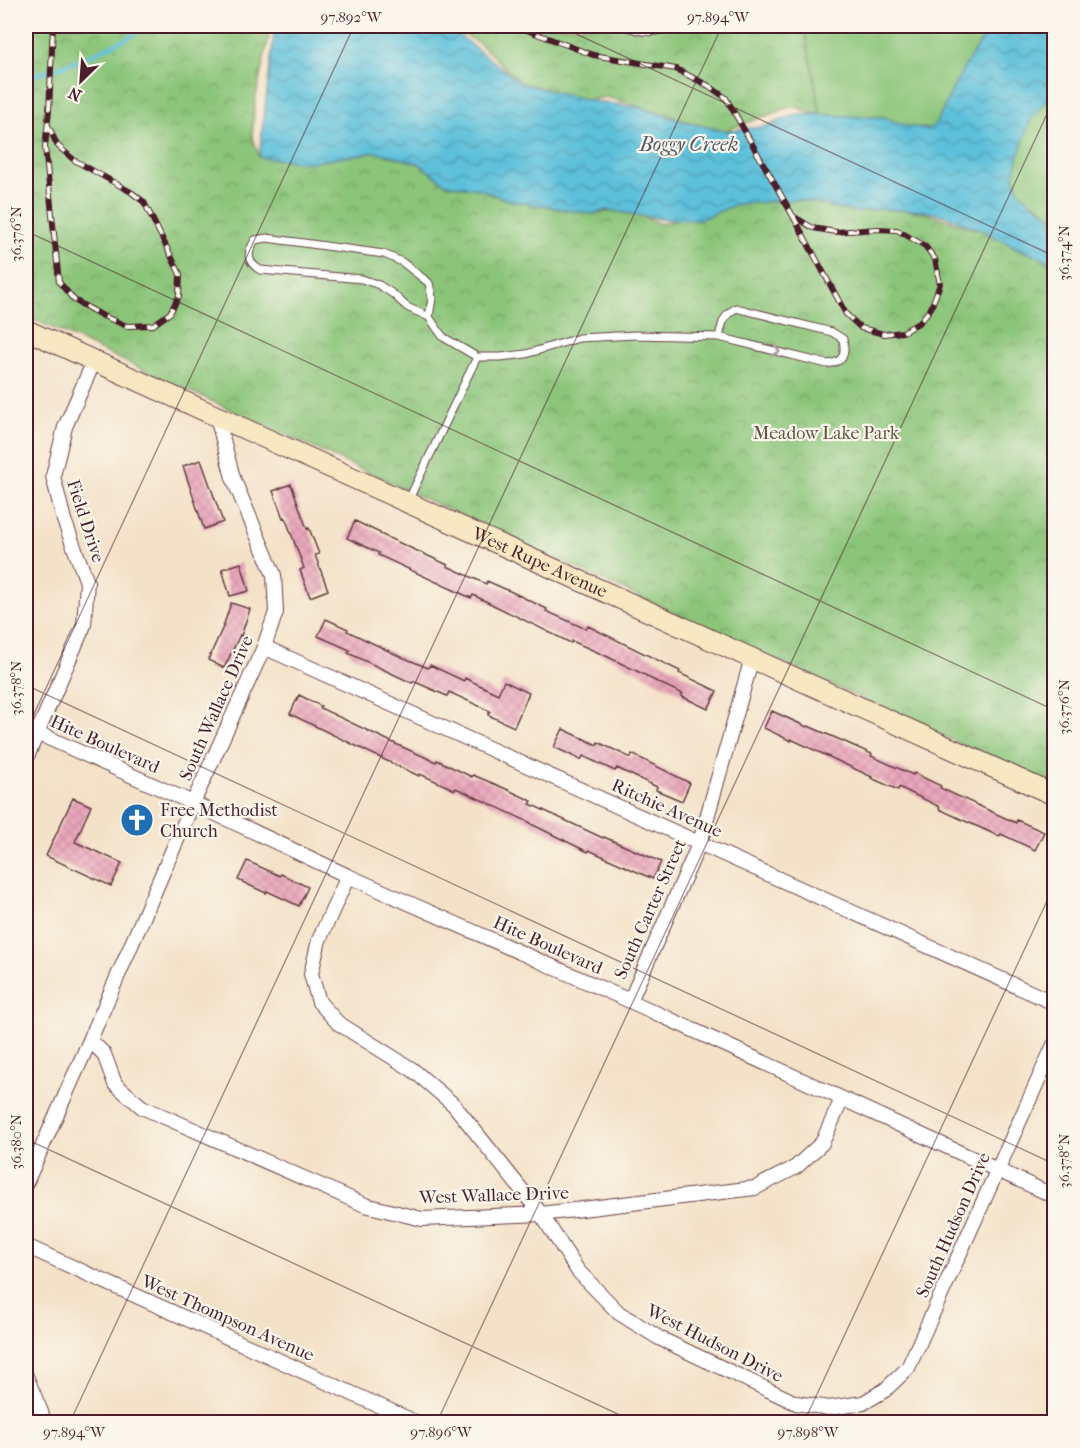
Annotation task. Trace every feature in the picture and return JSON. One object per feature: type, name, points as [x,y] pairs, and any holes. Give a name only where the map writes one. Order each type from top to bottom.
[{"type":"street","name":"West Rupe Avenue","points":[[26,330],[1054,795]]},
{"type":"street","name":"Field Drive","points":[[26,759],[31,731],[84,625],[87,582],[64,520],[53,476],[65,427],[94,361]]},
{"type":"street","name":"South Wallace Drive","points":[[26,1183],[192,803],[264,647],[276,612],[274,575],[233,478],[217,417]]},
{"type":"street","name":"Ritchie Avenue","points":[[264,647],[1054,1003]]},
{"type":"street","name":"South Carter Street","points":[[630,1001],[700,842],[752,658]]},
{"type":"street","name":"Hite Boulevard","points":[[31,731],[348,876],[630,1001],[1054,1196]]},
{"type":"street","name":"West Hudson Drive","points":[[348,876],[319,940],[313,963],[311,974],[319,1002],[338,1023],[414,1070],[454,1105],[541,1214],[578,1271],[619,1313],[658,1338],[796,1403],[829,1408],[863,1403]]},
{"type":"street","name":"West Wallace Drive","points":[[90,1040],[104,1054],[115,1084],[142,1107],[365,1205],[422,1219],[541,1214],[755,1188],[796,1167],[822,1143],[843,1099]]},
{"type":"street","name":"South Hudson Drive","points":[[863,1403],[885,1390],[908,1368],[1054,1045]]},
{"type":"street","name":"West Thompson Avenue","points":[[26,1246],[415,1422]]},
{"type":"street","points":[[26,1376],[44,1422]]},
{"type":"lane","points":[[624,26],[643,32],[659,32],[678,26]]},
{"type":"lane","points":[[429,317],[432,298],[429,283],[402,262],[384,254],[267,238],[255,240],[251,248],[249,257],[252,265],[260,270],[362,279],[379,285],[407,307],[429,317],[443,337],[477,357],[526,354],[579,338],[635,335],[719,337],[827,364],[836,363],[844,355],[845,348],[843,339],[832,332],[736,308],[726,314],[719,337]]},
{"type":"lane","points":[[407,502],[477,357]]},
{"type":"green space","name":"Meadow Lake Park","points":[[26,26],[242,26],[269,36],[255,100],[252,136],[259,157],[333,157],[377,152],[418,163],[446,184],[479,189],[511,201],[593,214],[624,209],[660,224],[768,196],[861,203],[922,212],[1000,234],[1010,245],[1025,252],[1044,255],[1054,264],[1054,787],[26,316]]},
{"type":"green space","points":[[450,26],[804,26],[821,116],[793,106],[721,132],[607,97],[587,100],[554,93],[521,83],[479,43]]},
{"type":"green space","points":[[804,26],[1054,26],[1054,218],[1039,206],[1014,195],[925,131],[913,129],[884,117],[821,116]]},
{"type":"water","points":[[275,26],[447,26],[521,83],[587,100],[642,108],[682,121],[725,131],[760,127],[796,115],[813,114],[884,117],[906,126],[928,129],[938,120],[969,59],[994,26],[1054,26],[1054,92],[1030,121],[1014,178],[1019,192],[1054,218],[1054,265],[983,231],[946,216],[924,211],[882,209],[857,212],[797,200],[737,204],[699,220],[659,219],[608,210],[593,214],[511,201],[479,189],[446,184],[418,163],[377,152],[308,163],[259,157]]},
{"type":"building","points":[[201,460],[223,522],[204,529],[183,466]]},
{"type":"building","points":[[291,484],[307,529],[309,528],[319,554],[315,555],[328,590],[310,597],[300,570],[304,568],[273,491]]},
{"type":"building","points":[[355,521],[486,584],[487,581],[514,593],[586,629],[588,626],[680,671],[679,673],[717,691],[708,709],[606,656],[572,641],[571,643],[473,595],[471,598],[378,555],[379,553],[347,538]]},
{"type":"building","points":[[241,563],[249,591],[230,596],[222,569]]},
{"type":"building","points":[[231,603],[250,609],[241,636],[224,668],[208,660]]},
{"type":"building","points":[[326,619],[395,654],[428,668],[430,665],[464,681],[465,678],[498,694],[504,681],[529,693],[514,727],[488,715],[490,711],[449,692],[447,696],[413,681],[412,683],[318,636]]},
{"type":"building","points":[[299,695],[321,706],[320,708],[400,746],[504,788],[532,801],[530,804],[661,862],[653,879],[589,850],[588,852],[456,788],[455,790],[420,774],[419,776],[290,714]]},
{"type":"building","points":[[772,711],[872,754],[871,756],[913,775],[914,773],[941,786],[940,788],[1016,823],[1017,820],[1044,832],[1035,850],[965,821],[899,787],[898,790],[764,728]]},
{"type":"building","points":[[563,729],[631,758],[632,754],[690,783],[682,801],[656,790],[657,787],[617,768],[615,771],[583,756],[581,760],[554,747]]},
{"type":"building","points":[[73,798],[91,806],[75,842],[122,863],[111,886],[46,856]]},
{"type":"building","points":[[247,861],[308,887],[299,906],[238,880]]},
{"type":"waterway","name":"Boggy Creek","points":[[26,78],[78,61],[149,26]]},
{"type":"railway","points":[[48,125],[57,145],[74,160],[131,192],[144,202],[180,274],[179,296],[170,313],[153,325],[127,326],[103,316],[74,300],[59,282],[45,147],[53,26]]},
{"type":"railway","points":[[516,26],[593,55],[676,69],[709,86],[726,98],[793,216],[813,228],[836,232],[897,230],[925,246],[935,259],[940,284],[931,308],[920,322],[903,332],[884,334],[861,328],[846,314],[793,216]]},
{"type":"place","name":"Free Methodist Church","points":[[137,820]]}]
